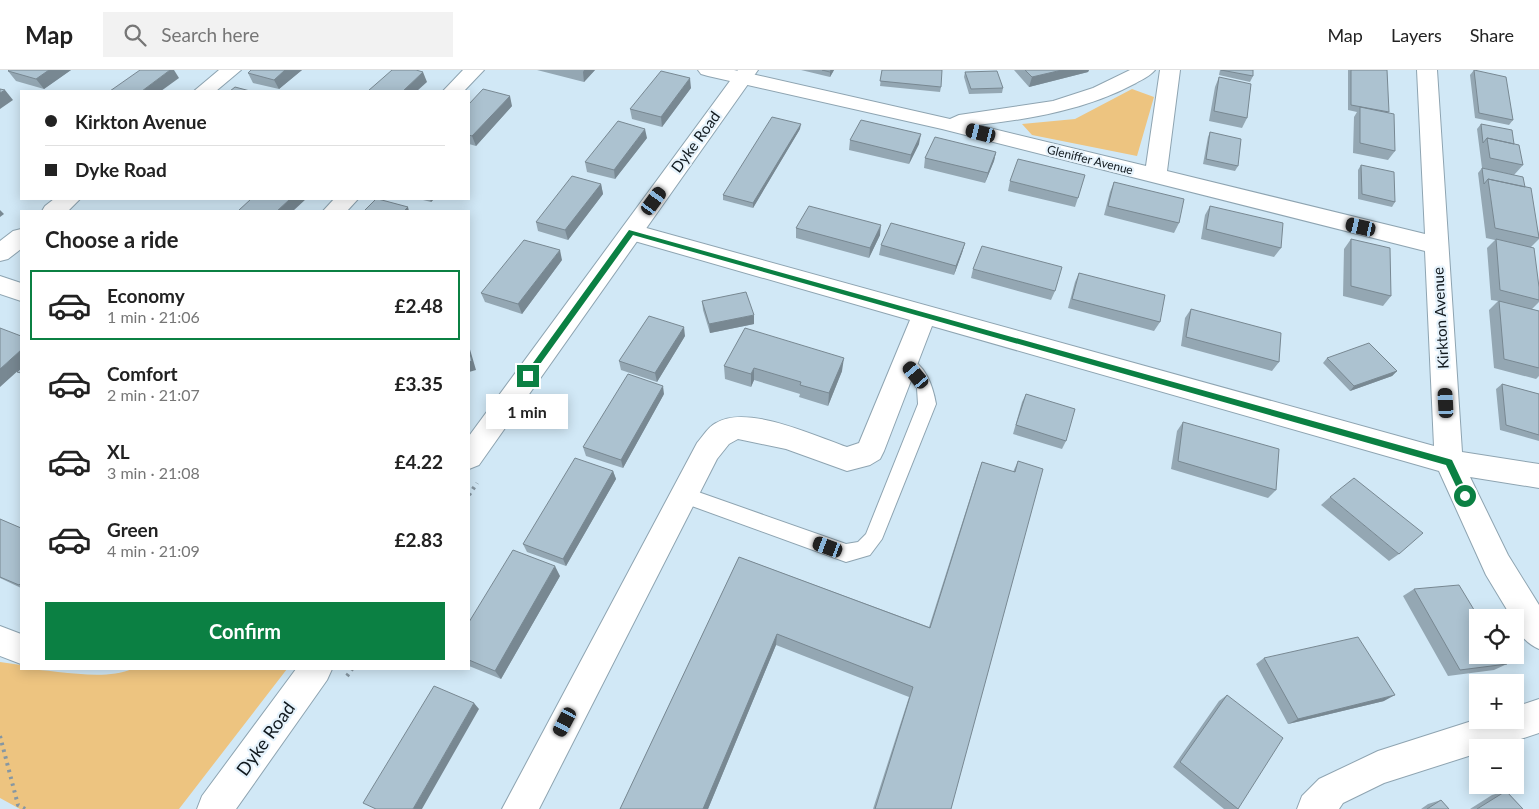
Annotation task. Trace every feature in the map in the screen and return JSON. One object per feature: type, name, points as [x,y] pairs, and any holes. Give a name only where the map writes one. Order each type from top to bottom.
[{"type":"street","points":[[205,90],[231,70]]},
{"type":"street","points":[[454,90],[474,70]]},
{"type":"street","name":"Gleniffer Avenue","points":[[708,70],[745,74],[1436,245]]},
{"type":"street","points":[[942,123],[1014,115],[1067,105],[1116,87],[1145,70]]},
{"type":"street","points":[[1155,177],[1170,70]]},
{"type":"street","name":"Kirkton Avenue","points":[[1426,70],[1449,462],[1497,565],[1539,634]]},
{"type":"street","name":"Dyke Road","points":[[470,455],[745,74]]},
{"type":"street","points":[[54,210],[68,200]]},
{"type":"street","points":[[335,210],[346,200]]},
{"type":"street","points":[[632,232],[1449,462],[1539,476]]},
{"type":"street","points":[[0,253],[20,238]]},
{"type":"street","points":[[0,285],[20,292]]},
{"type":"street","points":[[520,809],[707,451],[717,437],[728,428],[740,426],[756,428],[847,459],[860,457],[870,451],[925,313]]},
{"type":"street","points":[[0,641],[20,649]]},
{"type":"street","name":"Dyke Road","points":[[215,809],[315,670]]},
{"type":"street","points":[[1315,809],[1331,791],[1378,768],[1539,716]]},
{"type":"lane","points":[[684,495],[846,553],[863,549],[873,539],[927,404],[925,386],[906,363]]},
{"type":"path","points":[[0,736],[18,805],[25,809]]},
{"type":"shaded area","points":[[1132,89],[1154,97],[1137,156],[1032,135],[1022,124],[1075,119]]},
{"type":"shaded area","points":[[0,662],[20,665],[20,670],[92,675],[120,673],[129,670],[286,670],[179,809],[20,809],[0,798]]},
{"type":"building","points":[[9,70],[49,70],[36,79]]},
{"type":"building","points":[[140,70],[170,70],[143,90],[111,90]]},
{"type":"building","points":[[251,70],[285,70],[274,80],[248,73]]},
{"type":"building","points":[[392,70],[416,70],[423,72],[404,90],[369,90]]},
{"type":"building","points":[[882,70],[942,70],[941,87],[880,81]]},
{"type":"building","points":[[1025,70],[1062,70],[1032,77]]},
{"type":"building","points":[[1221,70],[1253,70],[1253,76]]},
{"type":"building","points":[[1351,70],[1387,70],[1389,112],[1351,105]]},
{"type":"building","points":[[1474,70],[1506,77],[1513,120],[1479,113]]},
{"type":"building","points":[[661,71],[690,78],[661,117],[630,109]]},
{"type":"building","points":[[997,71],[1003,88],[971,89],[965,72]]},
{"type":"building","points":[[1219,77],[1251,84],[1247,118],[1214,111]]},
{"type":"building","points":[[235,87],[246,90],[231,90]]},
{"type":"building","points":[[483,89],[510,96],[472,136],[470,135],[470,103]]},
{"type":"building","points":[[1360,107],[1394,114],[1395,151],[1360,143]]},
{"type":"building","points":[[772,117],[801,124],[753,203],[723,195]]},
{"type":"building","points":[[861,120],[921,134],[911,155],[850,140]]},
{"type":"building","points":[[618,121],[645,129],[614,170],[585,162]]},
{"type":"building","points":[[1481,124],[1512,130],[1514,144],[1487,138],[1483,143]]},
{"type":"building","points":[[1210,132],[1241,139],[1238,166],[1206,159]]},
{"type":"building","points":[[935,137],[996,152],[988,173],[925,158]]},
{"type":"building","points":[[1487,138],[1519,145],[1523,165],[1490,158]]},
{"type":"building","points":[[1018,159],[1085,175],[1078,198],[1010,181]]},
{"type":"building","points":[[1361,165],[1394,172],[1395,202],[1362,194]]},
{"type":"building","points":[[1482,168],[1523,177],[1525,187],[1488,179],[1484,184]]},
{"type":"building","points":[[572,176],[601,184],[565,230],[536,222]]},
{"type":"building","points":[[1488,179],[1531,188],[1539,238],[1495,228]]},
{"type":"building","points":[[1114,182],[1184,199],[1179,223],[1108,206]]},
{"type":"building","points":[[250,200],[289,200],[278,210],[239,210]]},
{"type":"building","points":[[375,200],[408,207],[405,210],[365,210]]},
{"type":"building","points":[[809,206],[881,225],[870,248],[796,228]]},
{"type":"building","points":[[1210,206],[1283,223],[1281,248],[1206,229]]},
{"type":"building","points":[[891,223],[965,243],[956,266],[881,245]]},
{"type":"building","points":[[1351,239],[1390,248],[1391,296],[1351,286]]},
{"type":"building","points":[[1496,239],[1534,248],[1539,300],[1500,290]]},
{"type":"building","points":[[524,240],[560,250],[518,304],[481,293]]},
{"type":"building","points":[[982,246],[1062,267],[1055,291],[973,269]]},
{"type":"building","points":[[1079,273],[1165,295],[1160,322],[1072,299]]},
{"type":"building","points":[[746,292],[754,315],[709,324],[702,301]]},
{"type":"building","points":[[1499,301],[1539,311],[1539,368],[1504,359]]},
{"type":"building","points":[[1191,309],[1281,333],[1279,362],[1186,337]]},
{"type":"building","points":[[649,316],[684,327],[655,373],[619,361]]},
{"type":"building","points":[[0,328],[20,336],[20,351],[0,369]]},
{"type":"building","points":[[745,328],[844,358],[829,393],[800,385],[801,382],[754,368],[751,374],[724,366]]},
{"type":"building","points":[[1369,343],[1397,371],[1354,386],[1327,358]]},
{"type":"building","points":[[628,374],[663,386],[621,460],[583,447]]},
{"type":"building","points":[[1502,384],[1539,394],[1539,435],[1506,425]]},
{"type":"building","points":[[1026,394],[1075,409],[1066,441],[1016,425]]},
{"type":"building","points":[[1183,422],[1279,449],[1276,490],[1178,461]]},
{"type":"building","points":[[575,458],[613,471],[563,559],[523,544]]},
{"type":"building","points":[[1018,461],[1043,469],[951,809],[875,809],[913,687],[777,634],[703,809],[620,809],[739,557],[930,628],[982,462],[1015,472]]},
{"type":"building","points":[[1354,478],[1423,533],[1399,554],[1330,497]]},
{"type":"building","points":[[0,519],[20,528],[20,584],[0,577]]},
{"type":"building","points":[[513,550],[555,566],[495,671],[470,660],[470,620]]},
{"type":"building","points":[[1459,585],[1474,609],[1469,609],[1469,664],[1507,664],[1460,670],[1414,589]]},
{"type":"building","points":[[1358,637],[1395,695],[1298,719],[1264,658]]},
{"type":"building","points":[[434,686],[474,703],[413,809],[376,809],[363,803]]},
{"type":"building","points":[[1227,695],[1283,738],[1238,809],[1180,762]]},
{"type":"building","points":[[1501,794],[1509,794],[1523,809],[1477,809]]},
{"type":"building","points":[[1441,800],[1449,809],[1427,809]]},
{"type":"route","points":[[528,376],[632,232],[1449,462],[1465,496]]}]
